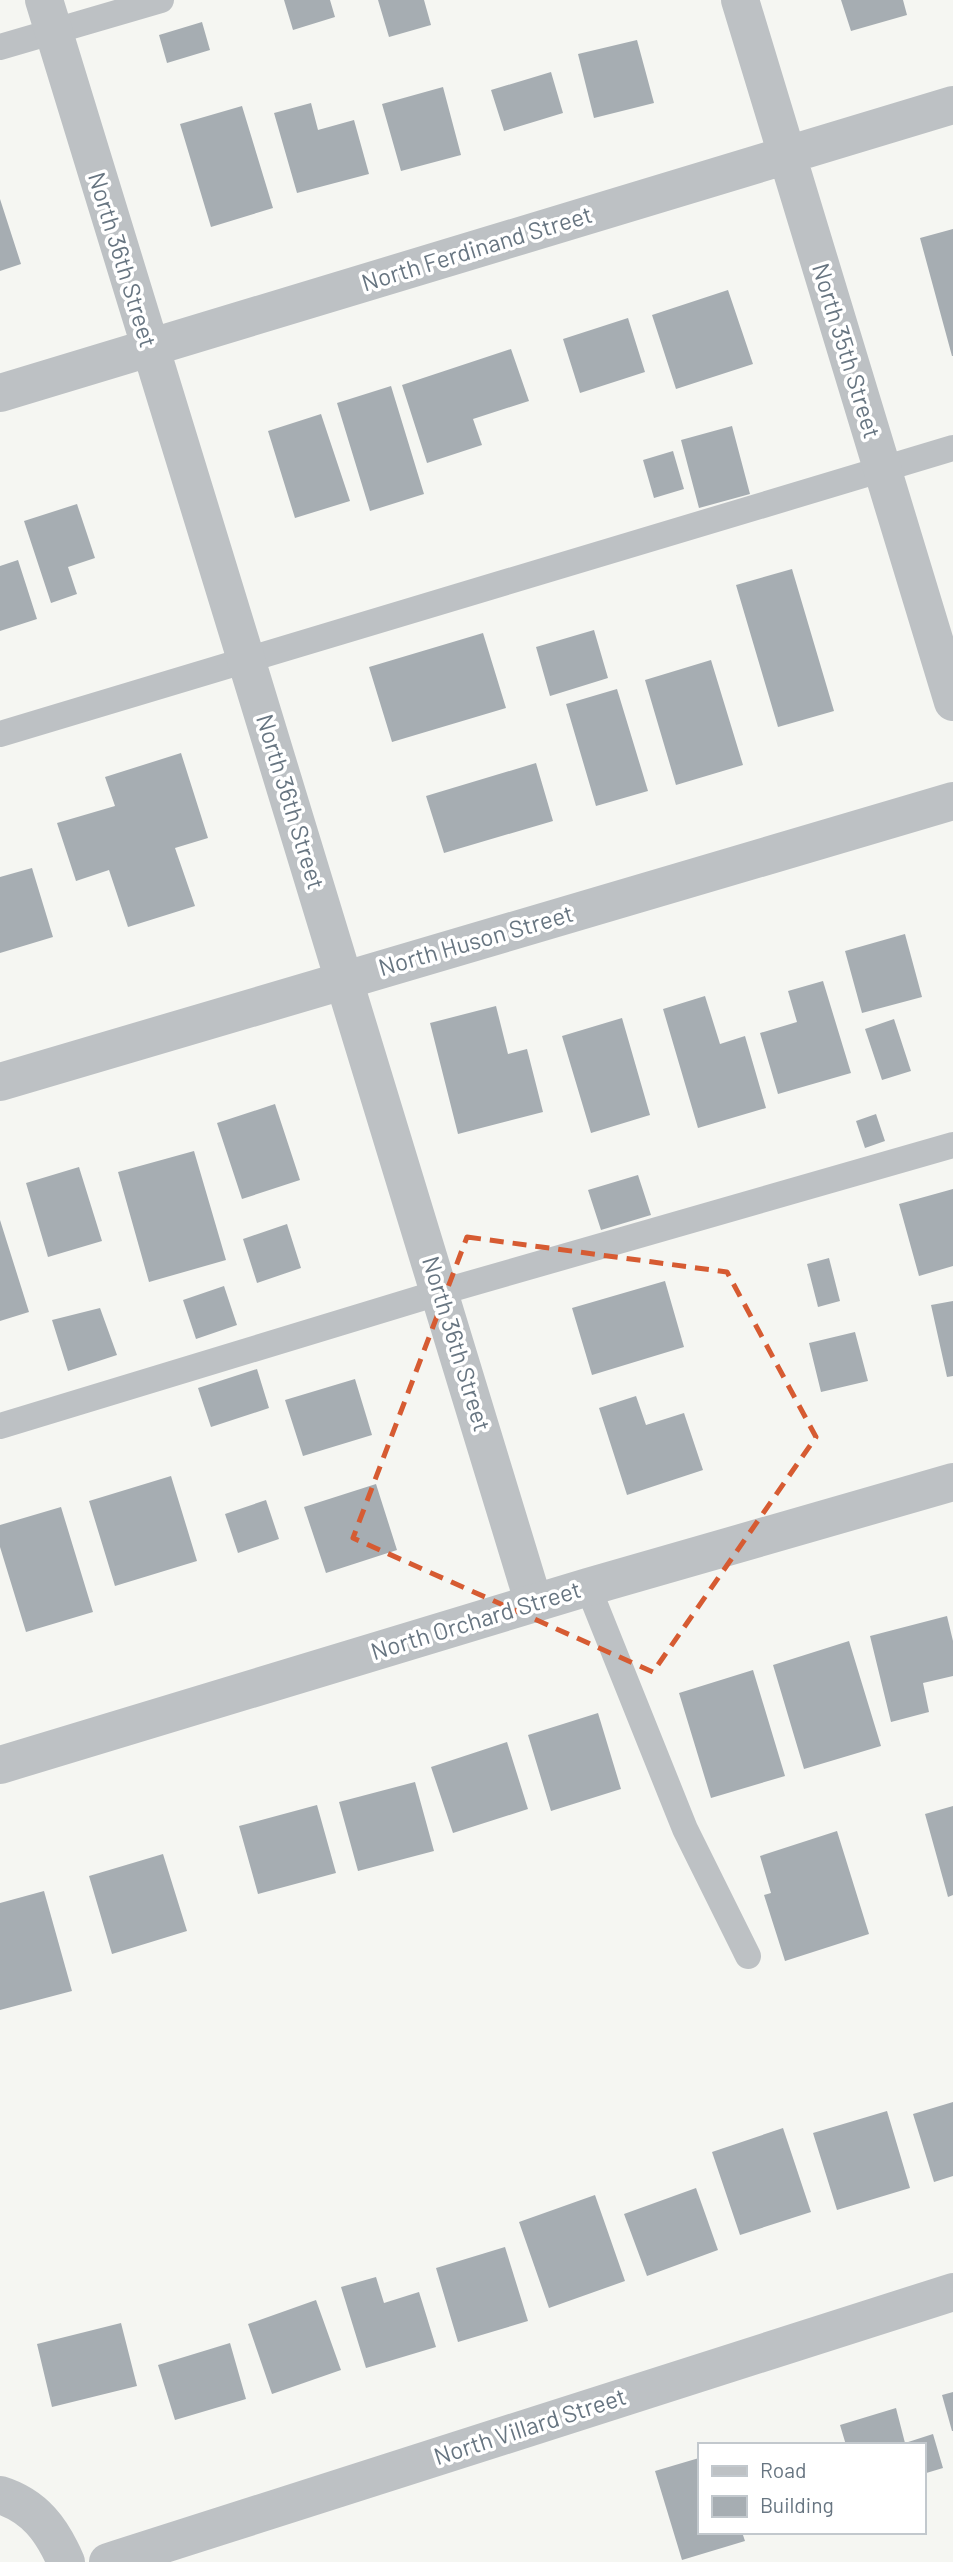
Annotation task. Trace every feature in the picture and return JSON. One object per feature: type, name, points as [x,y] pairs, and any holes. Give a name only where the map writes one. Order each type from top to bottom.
[{"type":"street","name":"North 35th Street","points":[[740,0],[953,702]]},
{"type":"street","name":"North 36th Street","points":[[49,15],[149,347],[346,979],[534,1604]]},
{"type":"street","name":"North Ferdinand Street","points":[[0,393],[953,105]]},
{"type":"street","name":"North Huson Street","points":[[0,1082],[953,801]]},
{"type":"street","name":"North Orchard Street","points":[[0,1765],[589,1587],[953,1482]]},
{"type":"street","name":"North Villard Street","points":[[108,2562],[953,2292]]},
{"type":"street","points":[[0,2496],[14,2500],[41,2518],[66,2562]]},
{"type":"lane","points":[[0,47],[49,15],[160,0]]},
{"type":"lane","points":[[0,734],[953,448]]},
{"type":"lane","points":[[0,1426],[441,1292],[953,1145]]},
{"type":"lane","points":[[589,1587],[685,1829],[748,1956]]},
{"type":"highlighted area","points":[[467,1237],[727,1272],[816,1437],[653,1672],[353,1538]]},
{"type":"building","points":[[284,0],[330,0],[335,17],[293,30]]},
{"type":"building","points":[[378,0],[424,0],[431,25],[389,37]]},
{"type":"building","points":[[841,0],[903,0],[907,15],[851,31]]},
{"type":"building","points":[[202,22],[210,50],[167,63],[159,35]]},
{"type":"building","points":[[637,40],[654,103],[594,118],[578,54]]},
{"type":"building","points":[[551,72],[563,113],[504,131],[491,90]]},
{"type":"building","points":[[443,87],[461,155],[401,171],[382,104]]},
{"type":"building","points":[[311,103],[318,130],[354,120],[369,174],[297,193],[274,113]]},
{"type":"building","points":[[242,106],[273,208],[211,227],[180,124]]},
{"type":"building","points":[[0,199],[21,264],[0,271]]},
{"type":"building","points":[[953,229],[953,356],[952,356],[920,238]]},
{"type":"building","points":[[728,290],[753,364],[676,389],[652,315]]},
{"type":"building","points":[[628,318],[645,372],[580,393],[563,339]]},
{"type":"building","points":[[511,349],[529,401],[473,419],[482,445],[427,463],[402,385]]},
{"type":"building","points":[[391,386],[424,494],[370,511],[337,403]]},
{"type":"building","points":[[321,414],[350,501],[295,518],[268,431]]},
{"type":"building","points":[[732,426],[750,494],[699,508],[681,440]]},
{"type":"building","points":[[673,451],[684,489],[654,498],[643,460]]},
{"type":"building","points":[[77,504],[95,558],[68,567],[77,594],[51,603],[24,521]]},
{"type":"building","points":[[18,560],[37,619],[0,631],[0,566]]},
{"type":"building","points":[[792,569],[834,711],[778,727],[736,585]]},
{"type":"building","points":[[594,630],[608,678],[550,696],[536,647]]},
{"type":"building","points":[[483,633],[506,708],[392,742],[369,667]]},
{"type":"building","points":[[711,660],[743,765],[676,785],[645,680]]},
{"type":"building","points":[[617,689],[648,791],[596,806],[566,704]]},
{"type":"building","points":[[181,753],[208,838],[175,848],[195,906],[128,927],[109,870],[76,881],[57,823],[115,806],[105,777]]},
{"type":"building","points":[[536,763],[553,821],[444,853],[426,796]]},
{"type":"building","points":[[32,868],[53,937],[0,953],[0,877]]},
{"type":"building","points":[[905,934],[922,997],[862,1013],[845,951]]},
{"type":"building","points":[[823,981],[851,1073],[778,1094],[760,1033],[797,1022],[788,991]]},
{"type":"building","points":[[705,996],[720,1044],[745,1036],[766,1108],[698,1128],[663,1009]]},
{"type":"building","points":[[496,1006],[508,1054],[527,1049],[543,1112],[458,1134],[430,1023]]},
{"type":"building","points":[[622,1018],[650,1115],[591,1133],[562,1036]]},
{"type":"building","points":[[894,1019],[911,1071],[882,1080],[865,1029]]},
{"type":"building","points":[[275,1104],[300,1180],[242,1199],[217,1123]]},
{"type":"building","points":[[876,1114],[885,1141],[865,1148],[856,1121]]},
{"type":"building","points":[[194,1151],[226,1260],[149,1282],[118,1172]]},
{"type":"building","points":[[79,1167],[102,1241],[48,1257],[26,1183]]},
{"type":"building","points":[[638,1175],[651,1215],[601,1230],[588,1190]]},
{"type":"building","points":[[953,1189],[953,1266],[919,1276],[899,1204]]},
{"type":"building","points":[[0,1220],[29,1312],[0,1321]]},
{"type":"building","points":[[287,1224],[301,1268],[257,1283],[243,1239]]},
{"type":"building","points":[[829,1258],[840,1301],[818,1307],[807,1264]]},
{"type":"building","points":[[665,1281],[684,1347],[592,1375],[572,1308]]},
{"type":"building","points":[[224,1286],[237,1325],[196,1339],[183,1300]]},
{"type":"building","points":[[953,1301],[953,1376],[947,1377],[931,1305]]},
{"type":"building","points":[[100,1308],[117,1355],[68,1371],[52,1320]]},
{"type":"building","points":[[855,1332],[868,1381],[821,1392],[809,1343]]},
{"type":"building","points":[[257,1369],[269,1408],[211,1427],[198,1388]]},
{"type":"building","points":[[355,1379],[372,1435],[303,1456],[285,1400]]},
{"type":"building","points":[[636,1396],[646,1425],[684,1413],[703,1470],[627,1495],[599,1408]]},
{"type":"building","points":[[171,1476],[197,1561],[115,1586],[89,1501]]},
{"type":"building","points":[[376,1484],[397,1550],[326,1573],[304,1507]]},
{"type":"building","points":[[266,1500],[279,1539],[238,1553],[225,1514]]},
{"type":"building","points":[[61,1507],[93,1612],[26,1632],[0,1547],[0,1525]]},
{"type":"building","points":[[947,1616],[953,1641],[953,1676],[923,1683],[929,1712],[891,1722],[870,1636]]},
{"type":"building","points":[[849,1641],[881,1746],[804,1769],[773,1665]]},
{"type":"building","points":[[753,1670],[785,1776],[711,1798],[679,1693]]},
{"type":"building","points":[[598,1713],[621,1789],[551,1811],[528,1735]]},
{"type":"building","points":[[507,1742],[528,1809],[453,1833],[431,1767]]},
{"type":"building","points":[[415,1782],[434,1851],[358,1871],[339,1802]]},
{"type":"building","points":[[317,1805],[336,1873],[258,1894],[239,1826]]},
{"type":"building","points":[[953,1806],[953,1895],[948,1897],[925,1814]]},
{"type":"building","points":[[837,1831],[869,1934],[785,1961],[764,1895],[771,1893],[760,1856]]},
{"type":"building","points":[[163,1854],[187,1931],[112,1954],[89,1876]]},
{"type":"building","points":[[44,1891],[72,1991],[0,2010],[0,1903]]},
{"type":"building","points":[[953,2102],[953,2176],[934,2182],[913,2114]]},
{"type":"building","points":[[887,2111],[910,2188],[837,2210],[813,2133]]},
{"type":"building","points":[[783,2128],[811,2212],[740,2235],[712,2152]]},
{"type":"building","points":[[696,2188],[718,2250],[647,2276],[624,2214]]},
{"type":"building","points":[[595,2195],[625,2281],[549,2308],[519,2222]]},
{"type":"building","points":[[505,2247],[528,2321],[458,2342],[436,2268]]},
{"type":"building","points":[[376,2277],[384,2303],[419,2292],[436,2347],[366,2368],[341,2287]]},
{"type":"building","points":[[316,2300],[341,2370],[272,2394],[248,2324]]},
{"type":"building","points":[[121,2323],[137,2386],[52,2407],[37,2344]]},
{"type":"building","points":[[230,2343],[246,2399],[175,2420],[158,2365]]},
{"type":"building","points":[[953,2392],[953,2431],[952,2431],[942,2395]]},
{"type":"building","points":[[896,2408],[905,2443],[845,2443],[840,2425]]},
{"type":"building","points":[[933,2434],[943,2468],[925,2473],[925,2443],[905,2443]]},
{"type":"building","points":[[698,2458],[698,2534],[743,2534],[745,2541],[682,2560],[655,2471]]}]
